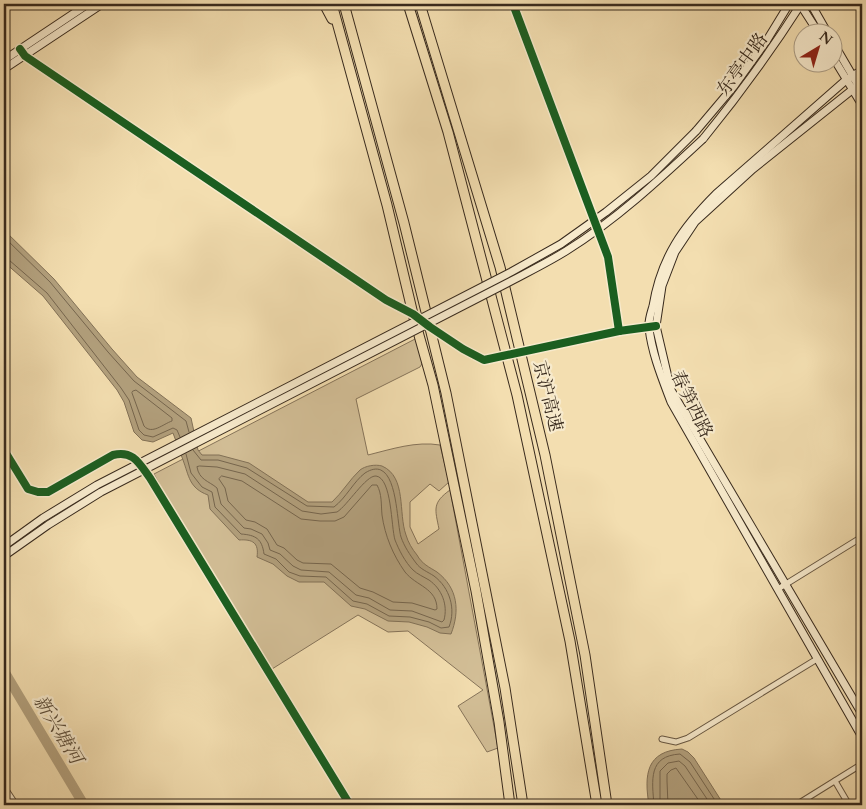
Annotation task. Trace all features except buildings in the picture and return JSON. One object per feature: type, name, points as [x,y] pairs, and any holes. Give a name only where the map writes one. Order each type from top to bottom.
[{"type":"highway","points":[[324,4],[342,42]]},
{"type":"highway","points":[[332,4],[387,205],[413,314],[433,385],[476,591],[499,722],[510,805]]},
{"type":"highway","points":[[344,4],[402,214],[446,393],[505,688],[523,805]]},
{"type":"highway","name":"京沪高速","points":[[408,4],[448,132],[518,395],[570,641],[596,805]]},
{"type":"highway","name":"京沪高速","points":[[420,4],[500,267],[545,456],[584,655],[606,805]]},
{"type":"main road","points":[[4,69],[22,52],[88,4]]},
{"type":"main road","points":[[4,60],[22,52],[102,4]]},
{"type":"main road","name":"东亭中路","points":[[4,546],[43,518],[97,485],[511,272],[561,244],[652,176],[696,131],[734,86],[767,40],[789,4]]},
{"type":"main road","points":[[800,4],[812,22]]},
{"type":"main road","name":"东亭中路","points":[[4,556],[48,525],[102,492],[566,251],[612,219],[657,182],[703,139],[742,92],[800,4]]},
{"type":"main road","points":[[811,4],[821,22]]},
{"type":"main road","points":[[844,67],[849,79]]},
{"type":"main road","name":"春笋西路","points":[[862,70],[849,79],[716,194],[685,228],[665,260],[656,288],[652,326],[655,360],[670,402],[862,737]]},
{"type":"main road","points":[[844,72],[862,92]]},
{"type":"main road","points":[[857,85],[862,105]]},
{"type":"main road","name":"春笋西路","points":[[857,85],[753,169],[695,222],[675,252],[662,286],[652,326],[671,390],[862,714]]},
{"type":"street","points":[[513,4],[608,257],[619,331]]},
{"type":"street","points":[[22,52],[386,300],[413,314],[463,349],[484,360],[497,358]]},
{"type":"street","points":[[531,350],[619,331],[652,326]]},
{"type":"street","points":[[4,450],[28,489],[38,492],[48,492],[113,455],[123,452],[138,462],[150,478],[350,805]]},
{"type":"street","points":[[778,589],[862,537]]},
{"type":"street","points":[[662,739],[676,742],[688,738],[817,659]]},
{"type":"street","points":[[796,805],[862,764]]},
{"type":"street","points":[[835,781],[849,805]]},
{"type":"street","points":[[4,787],[16,805]]},
{"type":"shaded area","points":[[417,338],[423,362],[420,367],[356,399],[368,455],[413,445],[440,445],[449,482],[439,491],[430,484],[410,502],[410,527],[418,544],[439,529],[436,507],[440,499],[450,490],[498,748],[487,752],[458,706],[483,690],[408,631],[388,632],[358,615],[272,669],[171,507],[154,474]]},
{"type":"water","points":[[4,230],[54,279],[137,377],[191,418],[198,450],[202,455],[219,455],[249,463],[308,502],[332,502],[356,474],[365,467],[379,465],[390,471],[398,487],[404,526],[409,543],[421,561],[444,578],[453,593],[456,617],[451,634],[440,633],[409,622],[388,621],[365,609],[351,606],[324,582],[299,582],[287,576],[273,564],[257,557],[256,545],[248,540],[239,540],[210,509],[208,495],[193,485],[173,433],[153,442],[142,440],[134,432],[124,402],[117,390],[43,296],[4,262]]},
{"type":"water","points":[[682,749],[694,758],[724,805],[649,805],[647,784],[650,766],[661,754]]},
{"type":"waterway","name":"新兴塘河","points":[[4,671],[84,805]]},
{"type":"tunnel","points":[[497,357],[531,350]]},
{"type":"cycle path","points":[[513,4],[608,257],[619,331]]},
{"type":"cycle path","points":[[20,49],[25,56],[386,300],[413,314],[463,349],[484,360],[619,331],[656,326]]},
{"type":"cycle path","points":[[4,450],[28,489],[38,492],[48,492],[113,455],[126,454],[139,463],[350,805]]}]
